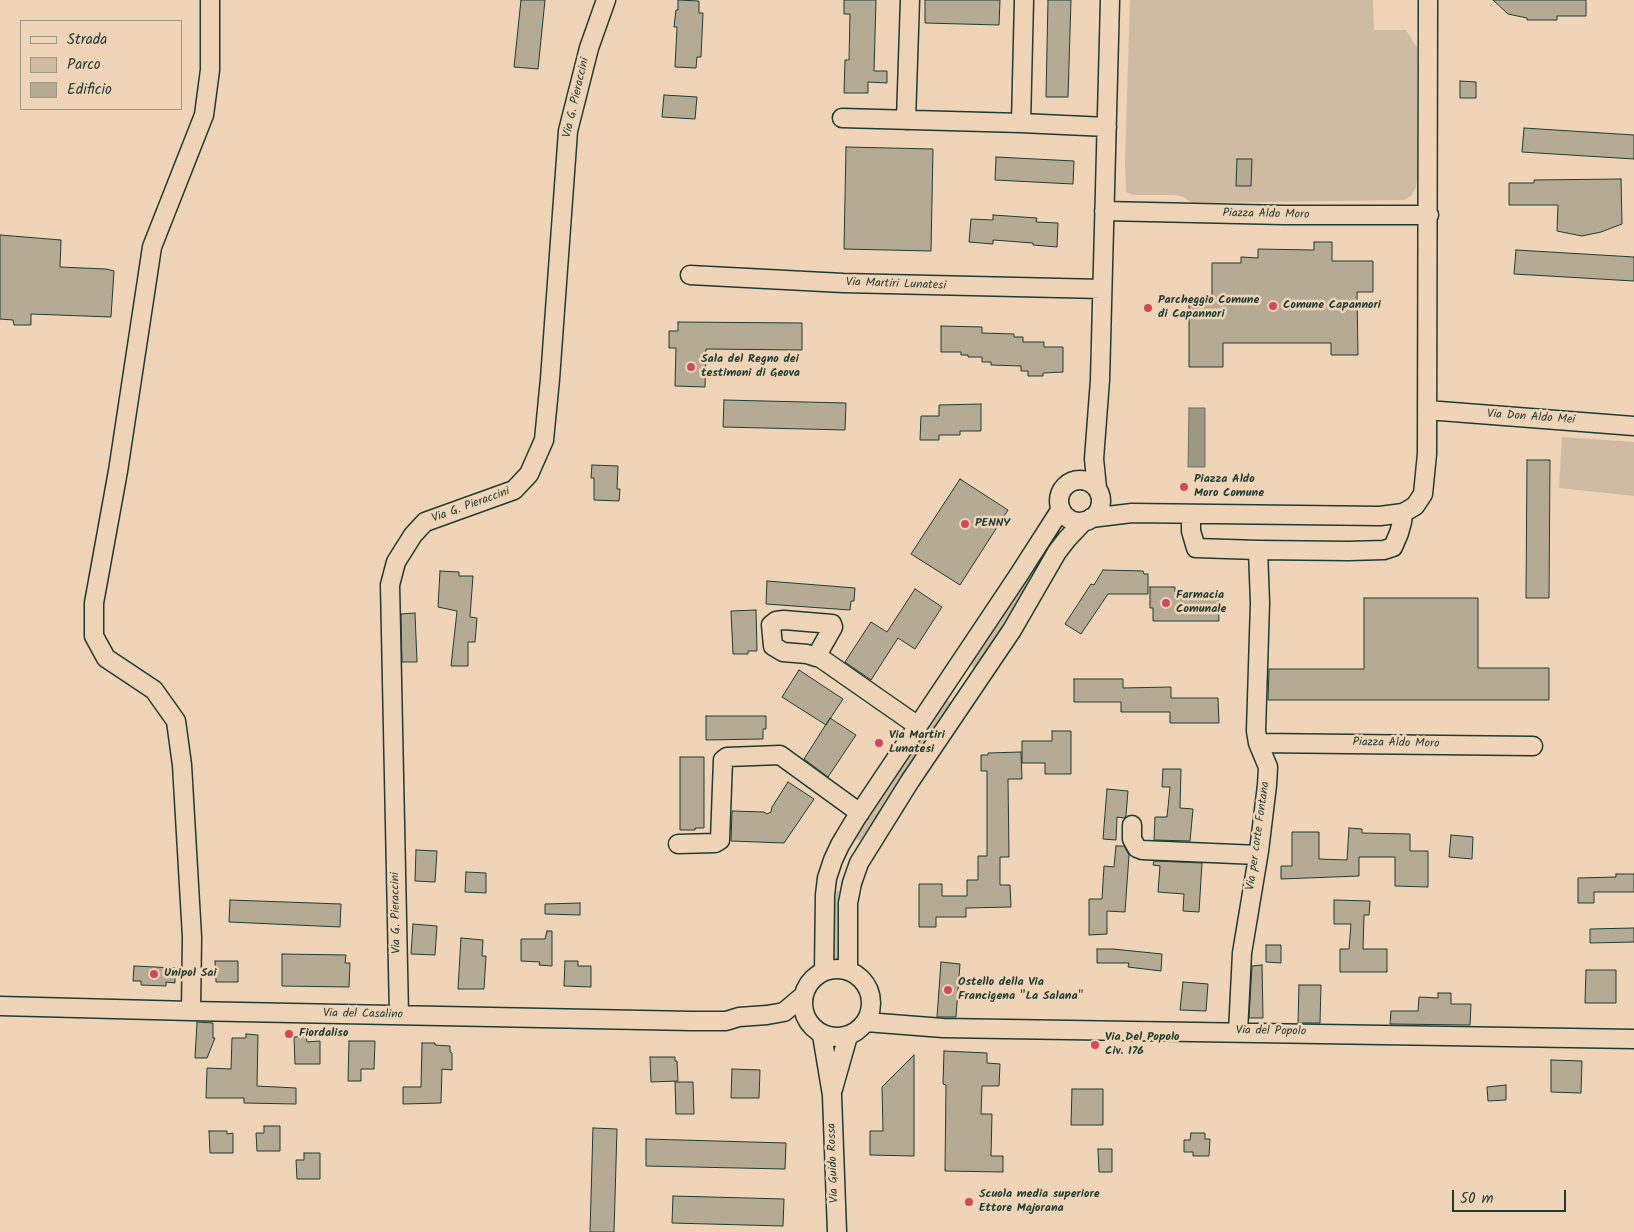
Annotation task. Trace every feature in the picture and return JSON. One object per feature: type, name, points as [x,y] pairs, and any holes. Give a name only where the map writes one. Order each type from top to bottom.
[{"type":"street","points":[[191,1011],[192,937],[182,765],[176,721],[154,690],[106,658],[94,636],[94,603],[118,471],[152,247],[204,115],[210,70],[210,0]]},
{"type":"street","name":"Via G. Pieraccini","points":[[399,1016],[390,585],[396,562],[413,535],[425,522],[514,490],[529,474],[544,440],[551,370],[568,131],[589,48],[606,0]]},
{"type":"street","points":[[906,120],[910,0]]},
{"type":"street","points":[[1021,123],[1024,0]]},
{"type":"street","points":[[848,970],[848,903],[852,882],[859,863],[910,781],[1012,630],[1057,552],[1067,539],[1096,514],[1100,507],[1094,471],[1100,380],[1110,0]]},
{"type":"street","points":[[1060,509],[1070,519],[1077,521],[1132,513],[1380,516],[1402,513],[1415,506],[1422,494],[1427,465],[1428,0]]},
{"type":"street","points":[[842,118],[1021,123],[1106,128]]},
{"type":"street","name":"Piazza Aldo Moro","points":[[1104,211],[1312,216],[1429,215]]},
{"type":"street","name":"Via Martiri Lunatesi","points":[[690,275],[843,283],[1102,289]]},
{"type":"street","name":"Via Don Aldo Mei","points":[[1428,410],[1634,426]]},
{"type":"street","points":[[824,971],[825,895],[827,878],[837,851],[860,812],[1018,576],[1060,509],[1062,488],[1073,481],[1090,456],[1095,441]]},
{"type":"street","points":[[1073,481],[1086,481],[1119,509],[1132,513]]},
{"type":"street","points":[[1191,514],[1191,531],[1196,548],[1384,550],[1393,547],[1402,522],[1402,513]]},
{"type":"street","name":"Via per corte Fontana","points":[[1238,1032],[1242,953],[1258,855],[1268,767],[1258,743],[1256,731],[1260,603],[1258,550]]},
{"type":"street","points":[[816,657],[918,726]]},
{"type":"street","name":"Piazza Aldo Moro","points":[[1258,743],[1533,746]]},
{"type":"street","points":[[678,844],[715,843],[720,840],[723,760],[727,757],[780,755],[860,812]]},
{"type":"street","points":[[1132,825],[1132,839],[1137,848],[1142,850],[1258,855]]},
{"type":"street","points":[[837,851],[859,863]]},
{"type":"street","points":[[832,969],[848,970],[863,980],[868,987],[872,1005],[870,1014],[861,1028],[848,1036],[839,1038],[822,1035],[810,1025],[806,1018],[802,1004],[806,988],[817,975],[824,971],[832,969]]},
{"type":"street","name":"Via del Casalino","points":[[726,1021],[739,1017],[784,1012],[803,996]]},
{"type":"street","name":"Via del Popolo","points":[[871,996],[882,1011],[907,1026]]},
{"type":"street","name":"Via del Casalino","points":[[0,1006],[399,1016],[726,1021],[740,1025],[794,1022],[806,1018]]},
{"type":"street","name":"Via del Popolo","points":[[866,1022],[943,1028],[1634,1039]]},
{"type":"street","name":"Via Guido Rossa","points":[[822,1035],[832,1095],[837,1232]]},
{"type":"street","name":"Via Guido Rossa","points":[[832,1095],[848,1036]]},
{"type":"green space","points":[[1130,0],[1373,0],[1374,30],[1406,30],[1417,48],[1417,178],[1416,187],[1411,196],[1404,200],[1192,203],[1184,197],[1175,195],[1134,195],[1126,192],[1125,162]]},
{"type":"green space","points":[[1562,437],[1634,442],[1634,496],[1559,488]]},
{"type":"green space","points":[[1058,530],[1063,534],[975,668],[970,665]]},
{"type":"green space","points":[[947,700],[952,703],[860,841],[855,838]]},
{"type":"green space","points":[[834,891],[839,891],[838,964],[833,964]]},
{"type":"shaded area","points":[[1189,408],[1205,408],[1205,467],[1188,467]]},
{"type":"building","points":[[521,0],[545,0],[538,69],[514,67]]},
{"type":"building","points":[[678,0],[699,1],[699,13],[703,13],[701,57],[697,57],[696,68],[675,67],[677,27],[674,27]]},
{"type":"building","points":[[844,0],[876,0],[874,71],[887,71],[887,83],[868,82],[868,93],[844,93],[845,60],[849,60],[850,14],[844,14]]},
{"type":"building","points":[[925,0],[1000,0],[999,25],[925,23]]},
{"type":"building","points":[[1048,0],[1071,0],[1068,97],[1046,97]]},
{"type":"building","points":[[1493,0],[1586,0],[1586,16],[1557,16],[1557,20],[1527,20],[1527,18],[1508,14]]},
{"type":"building","points":[[1460,81],[1476,82],[1476,98],[1460,98]]},
{"type":"building","points":[[664,95],[697,97],[695,119],[662,117]]},
{"type":"building","points":[[1524,128],[1634,135],[1634,159],[1522,152]]},
{"type":"building","points":[[846,147],[933,149],[931,251],[844,249]]},
{"type":"building","points":[[996,157],[1074,161],[1073,184],[995,180]]},
{"type":"building","points":[[1237,159],[1252,159],[1251,186],[1236,186]]},
{"type":"building","points":[[1621,179],[1622,224],[1601,232],[1582,236],[1557,231],[1558,205],[1509,205],[1509,183],[1534,183],[1534,180]]},
{"type":"building","points":[[993,215],[1037,218],[1036,222],[1058,223],[1057,247],[993,240],[993,244],[969,242],[971,219],[993,220]]},
{"type":"building","points":[[0,235],[61,240],[60,267],[114,271],[111,317],[31,314],[31,325],[14,325],[13,320],[0,319]]},
{"type":"building","name":"Comune Capannori","points":[[1314,242],[1332,242],[1332,261],[1373,261],[1373,292],[1357,292],[1358,355],[1331,355],[1331,343],[1223,343],[1223,367],[1189,367],[1189,299],[1212,298],[1212,263],[1241,263],[1241,257],[1258,258],[1258,249],[1314,250]]},
{"type":"building","points":[[1516,250],[1634,257],[1634,281],[1514,274]]},
{"type":"building","points":[[678,322],[802,323],[802,350],[706,349],[705,387],[675,386],[676,348],[669,348],[669,331],[678,331]]},
{"type":"building","points":[[941,326],[982,327],[982,333],[1014,334],[1014,337],[1023,337],[1023,342],[1044,342],[1044,347],[1063,347],[1063,372],[1043,373],[1043,376],[1028,376],[1028,371],[1021,371],[1021,366],[991,365],[991,362],[982,362],[982,357],[968,357],[968,355],[961,355],[961,352],[941,352]]},
{"type":"building","points":[[724,400],[846,403],[845,430],[723,427]]},
{"type":"building","points":[[981,404],[981,431],[960,431],[960,435],[939,435],[939,440],[920,440],[921,416],[939,416],[939,405]]},
{"type":"building","points":[[1527,460],[1550,460],[1549,598],[1526,598]]},
{"type":"building","points":[[592,465],[618,466],[617,489],[620,489],[619,501],[594,500],[594,478],[591,478]]},
{"type":"building","name":"PENNY","points":[[960,479],[1008,510],[960,585],[911,554]]},
{"type":"building","points":[[1103,570],[1143,571],[1144,574],[1148,574],[1148,594],[1108,594],[1081,634],[1065,624],[1091,584],[1094,585]]},
{"type":"building","points":[[440,571],[459,572],[459,576],[473,576],[470,617],[477,618],[475,642],[468,642],[468,666],[451,666],[457,611],[438,607]]},
{"type":"building","points":[[767,581],[855,588],[854,601],[851,601],[850,610],[766,604]]},
{"type":"building","points":[[1150,587],[1175,587],[1175,592],[1218,591],[1219,621],[1153,621],[1153,608],[1150,608]]},
{"type":"building","points":[[915,589],[942,607],[915,649],[898,638],[871,680],[845,662],[871,622],[887,632]]},
{"type":"building","points":[[1364,598],[1478,598],[1478,668],[1549,668],[1549,700],[1268,700],[1269,669],[1364,669]]},
{"type":"building","points":[[756,610],[757,651],[748,651],[748,654],[733,654],[731,611]]},
{"type":"building","points":[[415,613],[417,662],[402,662],[401,614]]},
{"type":"building","points":[[799,670],[843,699],[826,725],[782,697]]},
{"type":"building","points":[[1074,679],[1123,679],[1123,688],[1171,687],[1171,698],[1218,698],[1219,723],[1170,723],[1170,712],[1121,712],[1121,702],[1074,702]]},
{"type":"building","points":[[706,716],[766,716],[766,729],[763,729],[763,739],[706,740]]},
{"type":"building","points":[[830,718],[856,735],[828,777],[804,759]]},
{"type":"building","points":[[1052,731],[1071,731],[1071,774],[1045,774],[1045,763],[1022,763],[1022,741],[1052,741]]},
{"type":"building","points":[[1021,752],[1022,779],[1008,779],[1009,857],[1000,857],[1000,885],[1010,885],[1011,907],[966,908],[966,917],[936,917],[936,927],[919,927],[919,884],[942,884],[942,896],[967,896],[967,880],[978,880],[978,856],[987,856],[987,771],[981,771],[981,755]]},
{"type":"building","points":[[680,757],[704,757],[704,828],[680,830]]},
{"type":"building","points":[[1163,769],[1181,769],[1180,808],[1193,809],[1190,841],[1154,840],[1155,817],[1167,817],[1170,787],[1162,787]]},
{"type":"building","points":[[788,782],[814,799],[784,843],[731,841],[732,811],[764,812],[767,814],[771,812],[772,807]]},
{"type":"building","points":[[1107,789],[1128,791],[1126,816],[1124,818],[1117,817],[1116,840],[1103,839]]},
{"type":"building","points":[[1349,828],[1362,829],[1362,833],[1410,834],[1410,851],[1428,851],[1428,887],[1395,886],[1395,857],[1359,857],[1359,876],[1281,879],[1281,866],[1292,866],[1292,832],[1319,832],[1319,859],[1347,860]]},
{"type":"building","points":[[1451,835],[1473,837],[1472,859],[1449,857]]},
{"type":"building","points":[[1116,846],[1124,846],[1129,855],[1125,912],[1107,911],[1107,934],[1089,935],[1089,899],[1102,899],[1104,866],[1114,867]]},
{"type":"building","points":[[416,850],[437,851],[435,882],[415,881]]},
{"type":"building","points":[[1154,861],[1202,863],[1199,912],[1183,911],[1184,894],[1158,892],[1160,866],[1153,865]]},
{"type":"building","points":[[466,872],[486,873],[486,893],[465,892]]},
{"type":"building","points":[[1616,874],[1634,874],[1634,892],[1594,892],[1594,903],[1578,903],[1578,878],[1616,877]]},
{"type":"building","points":[[230,900],[341,904],[340,927],[229,922]]},
{"type":"building","points":[[1334,900],[1370,901],[1369,915],[1364,915],[1363,949],[1387,949],[1387,972],[1340,972],[1340,949],[1349,949],[1351,924],[1334,924]]},
{"type":"building","points":[[580,903],[580,915],[545,914],[545,904]]},
{"type":"building","points":[[413,924],[437,926],[435,955],[411,954]]},
{"type":"building","points":[[1634,928],[1634,942],[1590,943],[1590,929]]},
{"type":"building","points":[[547,931],[552,931],[552,966],[539,965],[540,962],[521,961],[521,939],[545,939]]},
{"type":"building","points":[[461,938],[483,940],[482,956],[486,956],[484,989],[458,989]]},
{"type":"building","points":[[1266,945],[1281,945],[1281,963],[1266,962]]},
{"type":"building","points":[[1097,949],[1162,954],[1161,971],[1128,967],[1129,963],[1097,963]]},
{"type":"building","points":[[282,954],[346,955],[345,963],[350,963],[349,987],[282,986]]},
{"type":"building","points":[[215,961],[238,961],[238,982],[216,982]]},
{"type":"building","points":[[565,961],[578,961],[578,966],[591,966],[591,987],[564,986]]},
{"type":"building","points":[[941,962],[960,964],[956,1017],[937,1017]]},
{"type":"building","points":[[1262,965],[1263,1018],[1249,1018],[1252,966]]},
{"type":"building","name":"Unipol Sai","points":[[134,966],[175,968],[175,983],[166,982],[166,986],[141,985],[141,981],[133,981]]},
{"type":"building","points":[[1586,970],[1616,970],[1616,1003],[1585,1003]]},
{"type":"building","points":[[1183,982],[1208,984],[1206,1011],[1180,1010]]},
{"type":"building","points":[[1299,985],[1321,985],[1320,1023],[1298,1023]]},
{"type":"building","points":[[1438,993],[1451,993],[1451,1004],[1471,1004],[1470,1025],[1390,1024],[1391,1011],[1418,1011],[1419,997],[1438,998]]},
{"type":"building","points":[[197,1022],[213,1023],[213,1038],[215,1038],[207,1058],[195,1058]]},
{"type":"building","points":[[246,1034],[258,1035],[257,1086],[296,1088],[296,1104],[244,1103],[244,1098],[206,1098],[207,1068],[231,1069],[232,1038],[246,1038]]},
{"type":"building","points":[[306,1036],[307,1042],[320,1041],[320,1064],[295,1064],[294,1037]]},
{"type":"building","points":[[349,1041],[375,1041],[374,1069],[361,1069],[361,1081],[348,1081]]},
{"type":"building","points":[[422,1043],[450,1046],[452,1070],[442,1069],[441,1103],[403,1104],[403,1087],[421,1087]]},
{"type":"building","points":[[944,1051],[987,1053],[987,1063],[1000,1064],[999,1086],[982,1086],[981,1114],[992,1114],[991,1156],[1003,1156],[1003,1172],[945,1171],[946,1085],[943,1084]]},
{"type":"building","points":[[914,1055],[914,1156],[870,1155],[870,1131],[883,1131],[882,1087]]},
{"type":"building","points":[[650,1057],[675,1057],[678,1081],[651,1082]]},
{"type":"building","points":[[1551,1060],[1582,1061],[1581,1093],[1551,1092]]},
{"type":"building","points":[[732,1069],[760,1070],[759,1098],[731,1098]]},
{"type":"building","points":[[675,1082],[693,1082],[694,1114],[676,1114]]},
{"type":"building","points":[[1506,1085],[1506,1100],[1488,1101],[1487,1087]]},
{"type":"building","points":[[1072,1089],[1103,1089],[1103,1125],[1071,1125]]},
{"type":"building","points":[[264,1126],[280,1126],[280,1151],[257,1151],[256,1133],[264,1133]]},
{"type":"building","points":[[593,1128],[617,1129],[614,1232],[590,1232]]},
{"type":"building","points":[[209,1131],[233,1133],[233,1153],[210,1153]]},
{"type":"building","points":[[1191,1133],[1205,1133],[1205,1139],[1210,1139],[1209,1156],[1193,1156],[1193,1152],[1184,1152],[1184,1140],[1190,1140]]},
{"type":"building","points":[[646,1139],[786,1143],[785,1169],[646,1166]]},
{"type":"building","points":[[1098,1149],[1112,1149],[1112,1172],[1099,1172]]},
{"type":"building","points":[[304,1153],[320,1153],[320,1179],[297,1179],[296,1160],[304,1160]]},
{"type":"building","points":[[673,1196],[784,1199],[783,1226],[672,1223]]},
{"type":"place","name":"Comune Capannori","points":[[1273,306]]},
{"type":"place","name":"Parcheggio Comune di Capannori","points":[[1148,308]]},
{"type":"place","name":"Sala del Regno dei testimoni di Geova","points":[[691,367]]},
{"type":"place","name":"Piazza Aldo Moro Comune","points":[[1184,487]]},
{"type":"place","name":"PENNY","points":[[965,524]]},
{"type":"place","name":"Farmacia Comunale","points":[[1166,603]]},
{"type":"place","name":"Via Martiri Lunatesi","points":[[879,743]]},
{"type":"place","name":"Unipol Sai","points":[[154,974]]},
{"type":"place","name":"Ostello della Via Francigena \"La Salana\"","points":[[948,990]]},
{"type":"place","name":"Fiordaliso","points":[[289,1034]]},
{"type":"place","name":"Via Del Popolo Civ. 176","points":[[1095,1045]]},
{"type":"place","name":"Scuola media superiore Ettore Majorana","points":[[969,1202]]}]
